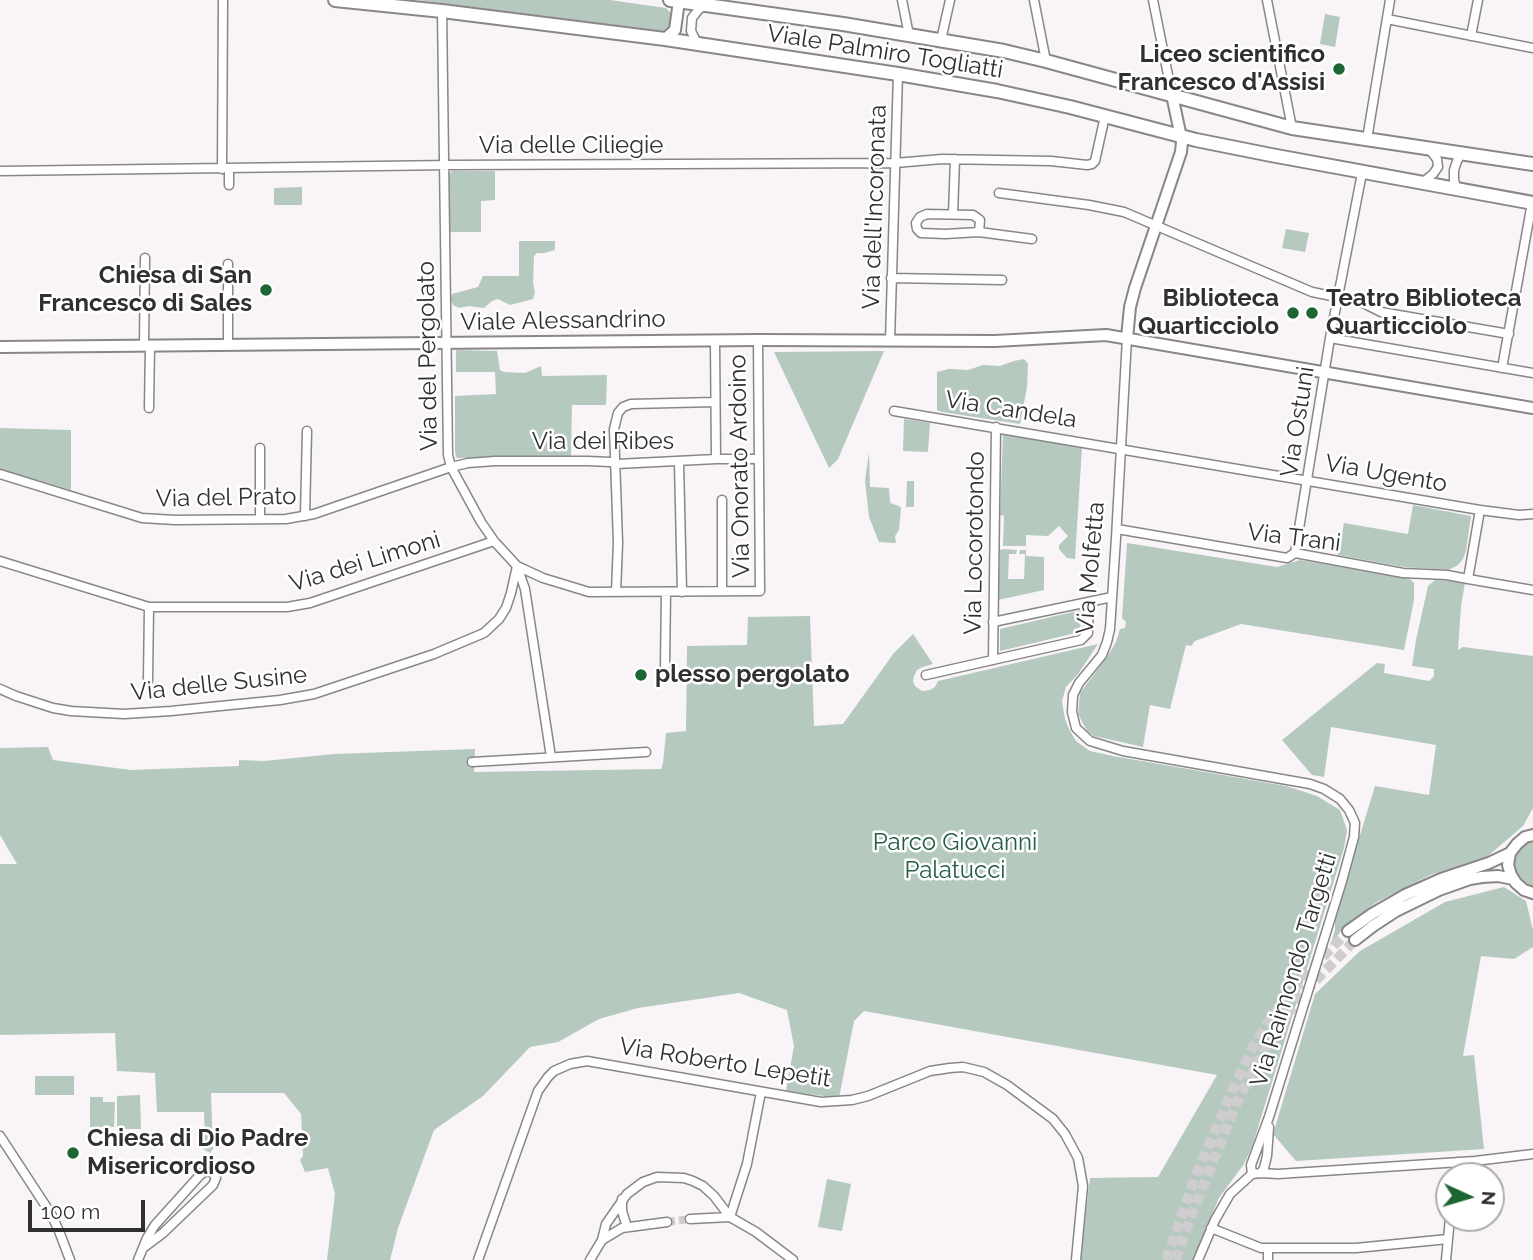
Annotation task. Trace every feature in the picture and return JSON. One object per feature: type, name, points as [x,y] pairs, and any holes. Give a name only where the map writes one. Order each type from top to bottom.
[{"type":"main road","name":"Viale Palmiro Togliatti","points":[[335,0],[697,43],[898,74],[997,91],[1181,136],[1362,173],[1532,203]]},
{"type":"main road","name":"Viale Palmiro Togliatti","points":[[675,1],[942,35],[1292,128],[1533,164]]},
{"type":"street","points":[[223,0],[226,169],[229,185]]},
{"type":"street","points":[[902,0],[908,30]]},
{"type":"street","points":[[942,35],[950,0]]},
{"type":"street","points":[[1034,0],[1046,61]]},
{"type":"street","points":[[1153,0],[1181,136]]},
{"type":"street","points":[[1267,0],[1292,128]]},
{"type":"street","points":[[1367,139],[1390,0]]},
{"type":"street","points":[[1471,36],[1478,0]]},
{"type":"street","points":[[665,39],[676,30],[675,1]]},
{"type":"street","points":[[697,43],[691,31],[692,18],[706,5]]},
{"type":"street","name":"Via del Pergolato","points":[[442,11],[447,438],[451,467],[481,522],[517,566],[543,578],[581,590],[760,591]]},
{"type":"street","points":[[1387,19],[1533,48]]},
{"type":"street","name":"Via dell'Incoronata","points":[[890,341],[898,74]]},
{"type":"street","name":"Via delle Ciliegie","points":[[0,171],[895,163],[955,159],[1051,161],[1090,165],[1095,161],[1105,116]]},
{"type":"street","name":"Via Molfetta","points":[[1181,136],[1180,156],[1131,301],[1107,642],[1102,655],[1079,683],[1072,699],[1073,719],[1081,734],[1097,744],[1310,784],[1331,793],[1345,805],[1354,819],[1355,833]]},
{"type":"street","points":[[1422,183],[1438,167],[1437,159],[1429,148]]},
{"type":"street","points":[[1457,189],[1454,170],[1462,153]]},
{"type":"street","points":[[953,214],[955,159]]},
{"type":"street","name":"Via Ostuni","points":[[1295,553],[1330,338],[1362,173]]},
{"type":"street","points":[[999,193],[1119,211],[1312,292],[1361,302],[1381,312],[1508,334]]},
{"type":"street","points":[[1502,368],[1532,203]]},
{"type":"street","points":[[979,232],[980,220],[976,215],[922,216],[917,221],[918,232],[926,234],[979,232],[1032,239]]},
{"type":"street","points":[[145,258],[149,408]]},
{"type":"street","points":[[228,264],[228,345]]},
{"type":"street","points":[[891,278],[1002,280]]},
{"type":"street","name":"Viale Alessandrino","points":[[0,347],[1012,340],[1102,335],[1533,404]]},
{"type":"street","points":[[1330,338],[1533,373]]},
{"type":"street","name":"Via Onorato Ardoino","points":[[758,340],[760,591]]},
{"type":"street","points":[[715,341],[716,460]]},
{"type":"street","points":[[616,592],[618,549],[615,425],[618,413],[623,407],[634,404],[715,402]]},
{"type":"street","name":"Via Candela","points":[[894,411],[1120,448]]},
{"type":"street","name":"Via Locorotondo","points":[[993,660],[996,428]]},
{"type":"street","points":[[305,516],[307,431]]},
{"type":"street","points":[[260,448],[260,519]]},
{"type":"street","name":"Via Ugento","points":[[1120,448],[1480,510],[1533,514]]},
{"type":"street","name":"Via dei Ribes","points":[[451,467],[495,461],[599,461],[617,464],[755,459]]},
{"type":"street","points":[[679,462],[682,592]]},
{"type":"street","name":"Via del Prato","points":[[0,474],[142,518],[286,519],[305,516],[451,467]]},
{"type":"street","points":[[722,500],[722,591]]},
{"type":"street","points":[[1468,579],[1480,510]]},
{"type":"street","name":"Via Trani","points":[[1116,529],[1287,558],[1295,553],[1403,573],[1447,575],[1533,590]]},
{"type":"street","name":"Via dei Limoni","points":[[0,561],[149,607],[299,606],[494,541]]},
{"type":"street","points":[[517,566],[525,589],[551,757]]},
{"type":"street","name":"Via delle Susine","points":[[0,689],[53,708],[117,713],[172,711],[314,694],[434,654],[484,633],[506,608],[517,566]]},
{"type":"street","points":[[665,666],[666,592]]},
{"type":"street","points":[[993,622],[1112,597]]},
{"type":"street","points":[[926,675],[1084,638],[1088,629],[1089,602]]},
{"type":"street","points":[[148,681],[149,607]]},
{"type":"street","points":[[472,762],[646,752]]},
{"type":"street","points":[[1513,879],[1498,876],[1470,879],[1439,890],[1352,936],[1372,914],[1405,895],[1510,853],[1529,836],[1533,824]]},
{"type":"street","name":"Via Raimondo Targetti","points":[[1269,1117],[1266,1163],[1256,1174],[1251,1165],[1269,1117],[1355,833]]},
{"type":"street","points":[[1510,853],[1508,865],[1513,879],[1531,895]]},
{"type":"street","name":"Via Roberto Lepetit","points":[[478,1260],[542,1083],[554,1071],[570,1063],[587,1061],[821,1102],[869,1096],[930,1071],[963,1068],[984,1072],[1053,1119],[1078,1158],[1083,1186],[1076,1260]]},
{"type":"street","points":[[730,1217],[747,1164],[761,1092]]},
{"type":"street","points":[[0,1136],[48,1209],[70,1260]]},
{"type":"street","points":[[1257,1150],[1268,1149]]},
{"type":"street","points":[[1457,1162],[1533,1154]]},
{"type":"street","points":[[1198,1260],[1230,1194],[1256,1174],[1435,1164]]},
{"type":"street","points":[[138,1260],[147,1238],[155,1225],[201,1174],[207,1171],[213,1173],[216,1178],[213,1185],[163,1233],[143,1248]]},
{"type":"street","points":[[590,1260],[602,1240],[606,1224],[626,1194],[643,1182],[657,1177],[684,1178],[703,1186],[730,1217],[757,1232],[793,1260]]},
{"type":"street","points":[[622,1199],[622,1211],[627,1227]]},
{"type":"street","points":[[690,1220],[730,1217]]},
{"type":"street","points":[[602,1240],[622,1228],[667,1222]]},
{"type":"street","points":[[1212,1228],[1261,1248],[1356,1248],[1448,1239]]},
{"type":"street","points":[[1446,1260],[1449,1232]]},
{"type":"street","points":[[1268,1248],[1268,1260]]},
{"type":"green space","points":[[417,0],[610,0],[666,8],[673,20],[663,31]]},
{"type":"green space","points":[[1325,14],[1340,17],[1335,47],[1320,44]]},
{"type":"green space","points":[[452,171],[495,171],[495,200],[481,201],[481,232],[449,232],[448,176]]},
{"type":"green space","points":[[302,187],[302,205],[274,205],[274,188]]},
{"type":"green space","points":[[1286,229],[1309,233],[1305,252],[1282,248]]},
{"type":"green space","points":[[519,241],[555,241],[555,250],[534,256],[533,299],[510,305],[498,299],[484,308],[459,308],[453,305],[450,299],[452,294],[478,287],[483,276],[519,276]]},
{"type":"green space","points":[[456,350],[497,351],[500,370],[504,372],[525,373],[541,366],[542,376],[607,375],[606,405],[572,405],[571,456],[458,458],[455,451],[455,396],[496,394],[495,372],[456,372]]},
{"type":"green space","points":[[884,351],[838,459],[829,468],[774,352]]},
{"type":"green space","points":[[1024,359],[1028,364],[1027,387],[1020,424],[937,410],[937,372],[949,369],[968,370],[983,365],[1000,366]]},
{"type":"green space","points":[[904,419],[930,423],[928,452],[903,451]]},
{"type":"green space","points":[[0,428],[71,430],[71,490],[0,469]]},
{"type":"green space","points":[[1003,434],[1082,448],[1075,559],[1067,558],[1059,549],[1059,545],[1068,536],[1059,526],[1048,536],[1026,535],[1026,546],[1003,546],[1004,516],[1000,515]]},
{"type":"green space","points":[[869,452],[870,487],[889,488],[890,503],[901,508],[896,543],[879,542],[869,517],[865,481]]},
{"type":"green space","points":[[907,481],[914,481],[914,507],[906,507]]},
{"type":"green space","points":[[1413,505],[1471,516],[1466,551],[1458,565],[1449,570],[1404,567],[1338,555],[1344,523],[1408,534]]},
{"type":"green space","points":[[1127,543],[1277,567],[1300,560],[1410,579],[1414,583],[1414,600],[1404,650],[1241,624],[1195,641],[1191,646],[1186,645],[1170,709],[1150,705],[1143,747],[1094,736],[1087,731],[1078,714],[1080,693],[1107,657],[1120,629],[1125,628],[1126,622],[1122,618]]},
{"type":"green space","points":[[1000,550],[1017,550],[1016,554],[1009,554],[1008,579],[1024,579],[1025,554],[1019,554],[1020,550],[1026,550],[1026,556],[1044,557],[1044,590],[998,600]]},
{"type":"green space","points":[[1435,580],[1465,583],[1458,650],[1463,647],[1533,656],[1533,808],[1523,826],[1488,856],[1430,875],[1377,902],[1345,925],[1330,947],[1335,930],[1335,917],[1375,786],[1429,795],[1436,745],[1331,727],[1324,777],[1312,775],[1282,740],[1377,663],[1385,664],[1384,673],[1429,681],[1434,676],[1434,669],[1412,666],[1428,586]]},
{"type":"green space","points":[[1081,610],[1080,632],[1000,651],[1000,629]]},
{"type":"green space","name":"Parco Giovanni Palatucci","points":[[810,616],[814,726],[843,724],[894,653],[913,634],[933,664],[917,670],[914,676],[915,686],[922,691],[935,687],[938,681],[1098,644],[1066,687],[1062,701],[1070,731],[1076,741],[1090,751],[1286,786],[1317,796],[1340,810],[1347,830],[1344,848],[1252,1147],[1244,1164],[1219,1198],[1193,1260],[1080,1260],[1090,1178],[1158,1177],[1217,1075],[864,1011],[854,1021],[839,1098],[786,1091],[794,1046],[787,1010],[739,993],[638,1008],[599,1019],[558,1042],[530,1047],[483,1096],[434,1130],[398,1228],[390,1260],[327,1260],[335,1194],[328,1168],[305,1172],[300,1160],[303,1156],[301,1114],[284,1093],[211,1093],[213,1149],[210,1153],[203,1149],[204,1112],[157,1112],[155,1073],[117,1071],[115,1033],[0,1035],[0,864],[17,864],[0,835],[0,748],[48,747],[53,760],[131,770],[239,766],[239,760],[264,761],[334,754],[475,749],[474,772],[661,769],[666,733],[686,731],[687,646],[747,645],[748,617]]},
{"type":"green space","points":[[1533,841],[1533,886],[1518,877],[1514,863],[1519,849]]},
{"type":"green space","points":[[1504,887],[1526,901],[1533,930],[1533,947],[1514,959],[1481,956],[1463,1056],[1474,1055],[1484,1149],[1296,1161],[1273,1134],[1315,994],[1360,951],[1445,902]]},
{"type":"green space","points":[[35,1076],[74,1076],[74,1095],[35,1095]]},
{"type":"green space","points":[[140,1095],[141,1129],[117,1129],[117,1096]]},
{"type":"green space","points":[[90,1097],[103,1097],[103,1102],[115,1102],[114,1127],[90,1127]]},
{"type":"green space","points":[[827,1179],[851,1184],[842,1231],[818,1227]]},
{"type":"tunnel","points":[[1166,1260],[1196,1175],[1253,1047],[1288,996],[1348,931]]},
{"type":"tunnel","points":[[1176,1260],[1238,1100],[1261,1055],[1281,1022],[1302,995],[1355,940]]},
{"type":"tunnel","points":[[667,1222],[690,1219]]},
{"type":"place","name":"Liceo scientifico Francesco d'Assisi","points":[[1339,69]]},
{"type":"place","name":"Chiesa di San Francesco di Sales","points":[[266,290]]},
{"type":"place","name":"Biblioteca Quarticciolo","points":[[1293,313]]},
{"type":"place","name":"Teatro Biblioteca Quarticciolo","points":[[1312,313]]},
{"type":"place","name":"plesso pergolato","points":[[641,675]]},
{"type":"place","name":"Chiesa di Dio Padre Misericordioso","points":[[73,1153]]}]
